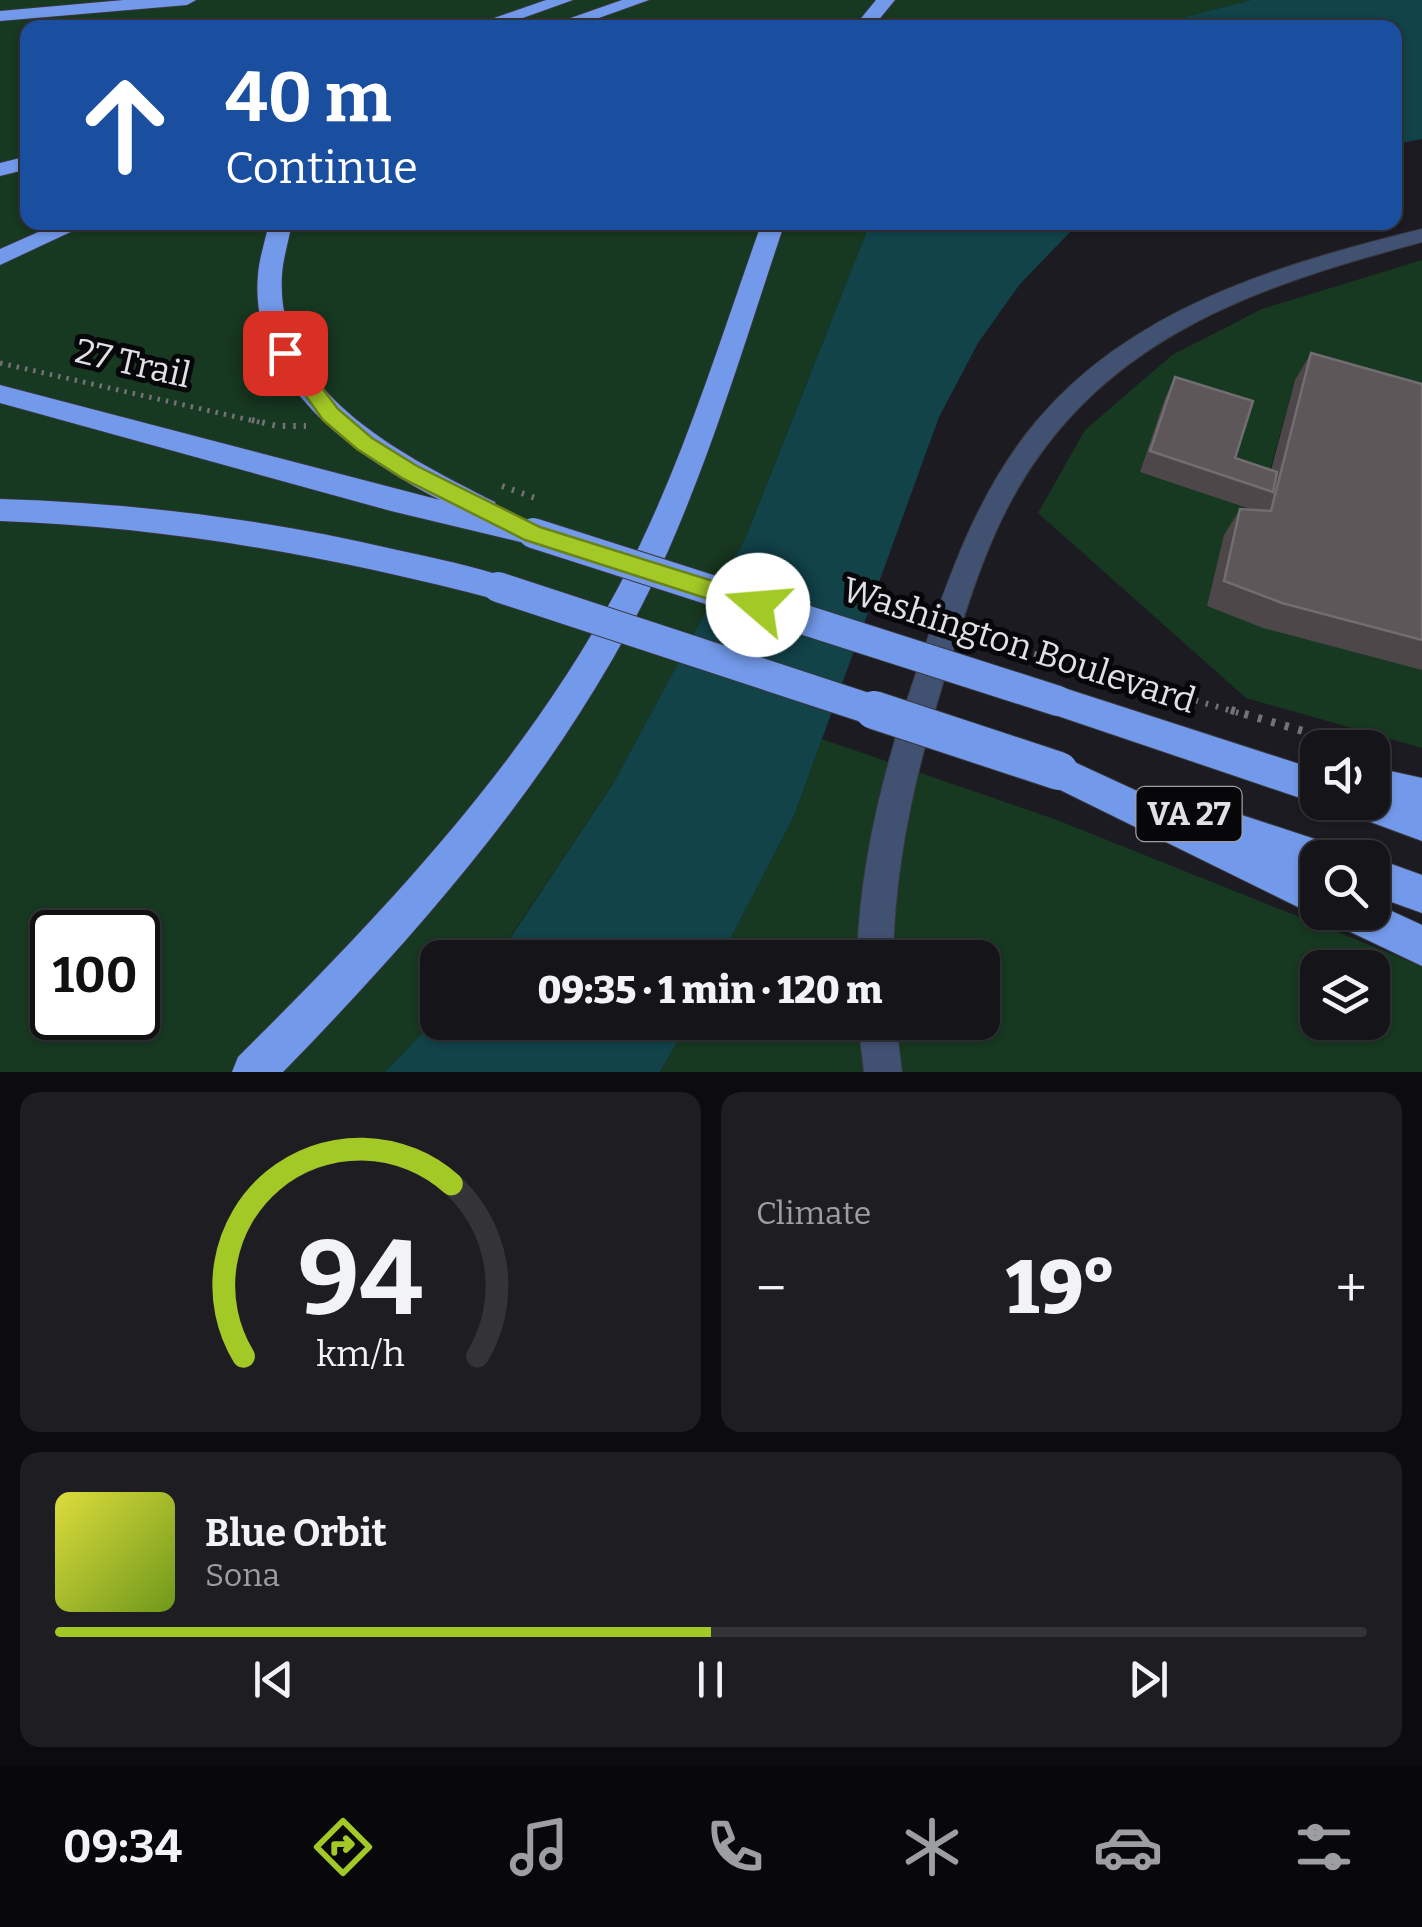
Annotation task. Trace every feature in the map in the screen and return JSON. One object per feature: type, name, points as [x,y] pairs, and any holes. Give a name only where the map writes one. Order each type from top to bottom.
[{"type":"highway","points":[[0,16],[187,0]]},
{"type":"highway","points":[[500,20],[564,0]]},
{"type":"highway","points":[[577,20],[640,0]]},
{"type":"highway","points":[[869,20],[886,0]]},
{"type":"highway","points":[[0,258],[63,230]]},
{"type":"highway","points":[[278,230],[270,260],[272,308],[285,353],[314,397],[346,429],[397,465],[533,534]]},
{"type":"highway","points":[[253,1072],[325,1000],[466,842],[526,762],[596,656],[654,547],[771,230]]},
{"type":"highway","name":"Washington Boulevard","points":[[0,394],[391,500],[533,534],[1300,781]]},
{"type":"highway","name":"VA 27","points":[[0,510],[104,512],[224,526],[345,549],[498,588],[1300,851]]},
{"type":"highway","points":[[1188,744],[1300,768]]},
{"type":"highway","points":[[1058,771],[1300,887]]},
{"type":"highway","points":[[1390,788],[1422,795]]},
{"type":"highway","points":[[1390,812],[1422,824]]},
{"type":"highway","points":[[1390,882],[1422,894]]},
{"type":"highway","points":[[1389,930],[1422,946]]},
{"type":"street","points":[[876,940],[889,825],[936,659],[991,514],[1008,481],[1050,422],[1098,373],[1177,318],[1258,283],[1422,235]]},
{"type":"street","points":[[879,1040],[883,1072]]},
{"type":"path","name":"27 Trail","points":[[0,364],[277,426],[311,424]]},
{"type":"path","points":[[1008,646],[1300,730]]},
{"type":"green space","points":[[0,0],[1251,0],[1177,20],[20,20],[20,230],[867,230],[746,537],[613,784],[508,940],[420,940],[420,1036],[385,1072],[0,1072]]},
{"type":"green space","points":[[1422,260],[1422,417],[1295,380],[1264,492],[1140,471],[1259,512],[1422,670],[1422,748],[1390,739],[1390,730],[1359,730],[1246,698],[1038,513],[1085,430],[1172,355],[1262,309]]},
{"type":"green space","points":[[822,739],[1057,820],[1300,917],[1300,930],[1332,930],[1382,950],[1300,950],[1300,1040],[1390,1040],[1390,953],[1422,966],[1422,1072],[660,1072],[678,1040],[1000,1040],[1000,940],[730,940],[794,816]]},
{"type":"water","points":[[1251,0],[1422,0],[1422,139],[1402,143],[1402,20],[1175,20]]},
{"type":"water","points":[[867,230],[1072,230],[1020,284],[978,343],[939,417],[794,816],[730,940],[509,940],[613,784],[746,537]]},
{"type":"water","points":[[420,1036],[420,1040],[678,1040],[660,1072],[385,1072]]},
{"type":"building","points":[[1311,353],[1422,384],[1422,640],[1282,603],[1224,581],[1240,509],[1271,511]]},
{"type":"building","points":[[1175,377],[1253,401],[1235,458],[1277,472],[1273,492],[1150,451]]},
{"type":"route","points":[[285,353],[298,376],[330,414],[364,444],[409,472],[533,534],[758,605]]}]
